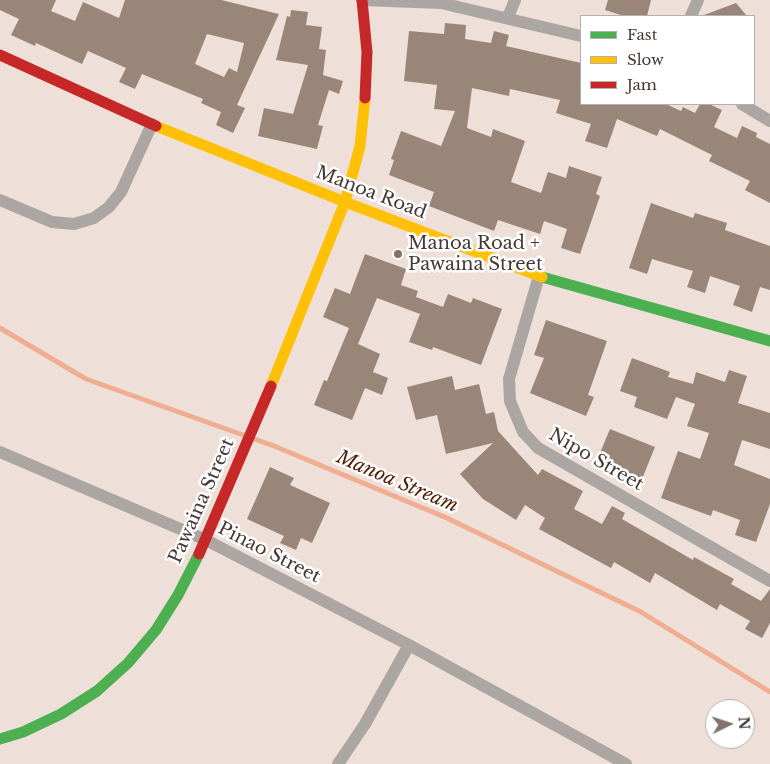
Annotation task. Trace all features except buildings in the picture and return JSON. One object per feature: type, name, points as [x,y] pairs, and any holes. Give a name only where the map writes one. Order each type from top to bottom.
[{"type":"street","points":[[361,0],[441,3],[508,17],[580,36]]},
{"type":"street","name":"Pawaina Street","points":[[0,739],[23,732],[61,714],[97,691],[128,663],[156,630],[178,595],[206,540],[262,409],[345,202],[360,146],[367,84],[367,52],[361,0]]},
{"type":"street","points":[[508,17],[516,0]]},
{"type":"street","points":[[691,15],[698,0]]},
{"type":"street","name":"Manoa Road","points":[[0,54],[152,124],[345,202],[539,276],[770,341]]},
{"type":"street","points":[[744,105],[770,121]]},
{"type":"street","points":[[0,200],[52,222],[74,224],[94,218],[109,207],[121,192],[152,124]]},
{"type":"street","name":"Nipo Street","points":[[539,276],[509,379],[510,401],[523,432],[538,448],[770,581]]},
{"type":"street","name":"Pinao Street","points":[[0,452],[206,540],[409,644],[626,764]]},
{"type":"street","points":[[338,764],[365,724],[409,644]]},
{"type":"waterway","name":"Manoa Stream","points":[[0,328],[86,379],[274,446],[447,518],[641,612],[770,692]]},
{"type":"traffic: fast","points":[[542,277],[770,341]]},
{"type":"traffic: fast","points":[[0,739],[23,732],[61,714],[97,691],[128,663],[156,630],[178,595],[199,554]]},
{"type":"traffic: slow","points":[[271,386],[345,202],[360,146],[365,98]]},
{"type":"traffic: slow","points":[[156,126],[345,202],[542,277]]},
{"type":"traffic: jam","points":[[362,0],[367,52],[365,98]]},
{"type":"traffic: jam","points":[[0,55],[156,126]]},
{"type":"traffic: jam","points":[[199,554],[271,386]]},
{"type":"place","name":"Manoa Road + Pawaina Street","points":[[398,254]]}]
